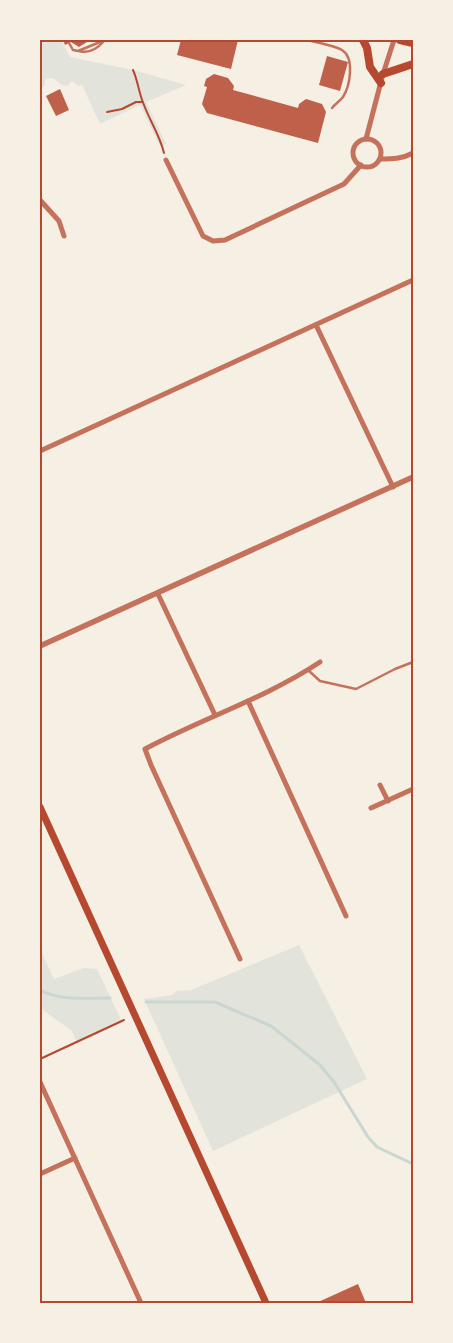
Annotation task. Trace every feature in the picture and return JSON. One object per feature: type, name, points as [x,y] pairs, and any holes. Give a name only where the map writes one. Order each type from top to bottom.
[{"type":"highway","points":[[363,40],[367,48],[370,67],[381,83]]},
{"type":"highway","points":[[400,40],[413,43]]},
{"type":"highway","points":[[383,74],[413,64]]},
{"type":"main road","points":[[40,807],[266,1303]]},
{"type":"street","points":[[366,139],[394,40]]},
{"type":"street","points":[[380,159],[381,152],[378,144],[371,140],[366,139],[359,142],[354,149],[356,160],[360,165],[372,166],[380,159],[399,158],[413,153]]},
{"type":"street","points":[[166,160],[203,236],[213,240],[225,240],[344,184],[360,165]]},
{"type":"street","points":[[40,200],[59,221],[64,236]]},
{"type":"street","points":[[40,450],[413,280]]},
{"type":"street","points":[[316,325],[393,487]]},
{"type":"street","points":[[40,646],[413,477]]},
{"type":"street","points":[[158,594],[215,715]]},
{"type":"street","points":[[240,959],[145,749],[248,701],[320,662]]},
{"type":"street","points":[[248,701],[346,916]]},
{"type":"street","points":[[380,785],[388,801]]},
{"type":"street","points":[[371,808],[413,789]]},
{"type":"street","points":[[40,1082],[141,1303]]},
{"type":"street","points":[[40,1174],[75,1158]]},
{"type":"lane","points":[[69,43],[73,50],[86,53],[96,48],[105,40]]},
{"type":"lane","points":[[308,40],[342,50],[349,57],[351,67],[347,86],[343,97],[332,108]]},
{"type":"lane","points":[[308,670],[320,681],[356,689],[413,662]]},
{"type":"path","points":[[133,70],[142,102],[162,144],[166,160]]},
{"type":"path","points":[[107,112],[122,109],[136,102],[142,102]]},
{"type":"path","points":[[40,1059],[124,1020]]},
{"type":"shaded area","points":[[40,40],[61,40],[70,57],[133,70],[186,85],[146,102],[166,144],[160,146],[140,105],[100,124],[82,85],[78,86],[72,81],[67,86],[62,85],[53,78],[45,79],[45,85],[40,89]]},
{"type":"shaded area","points":[[299,945],[367,1079],[213,1151],[144,999],[173,995],[176,991],[191,990]]},
{"type":"shaded area","points":[[40,949],[54,979],[84,968],[97,969],[122,1022],[77,1043],[72,1031],[40,1008]]},
{"type":"building","points":[[63,40],[86,40],[87,42],[79,47],[71,42],[65,45]]},
{"type":"building","points":[[181,40],[238,40],[231,69],[177,55]]},
{"type":"building","points":[[327,56],[348,62],[340,91],[319,85]]},
{"type":"building","points":[[214,74],[228,78],[234,86],[233,90],[298,108],[299,104],[306,99],[322,104],[326,112],[318,143],[207,113],[202,104],[207,87],[204,86],[206,79]]},
{"type":"building","points":[[60,89],[69,110],[56,116],[46,96]]},
{"type":"building","points":[[358,1284],[366,1303],[316,1303]]},
{"type":"waterway","points":[[40,990],[56,996],[110,998]]},
{"type":"waterway","points":[[146,1002],[215,1002],[271,1026],[320,1065],[334,1082],[368,1137],[377,1147],[413,1164]]}]
